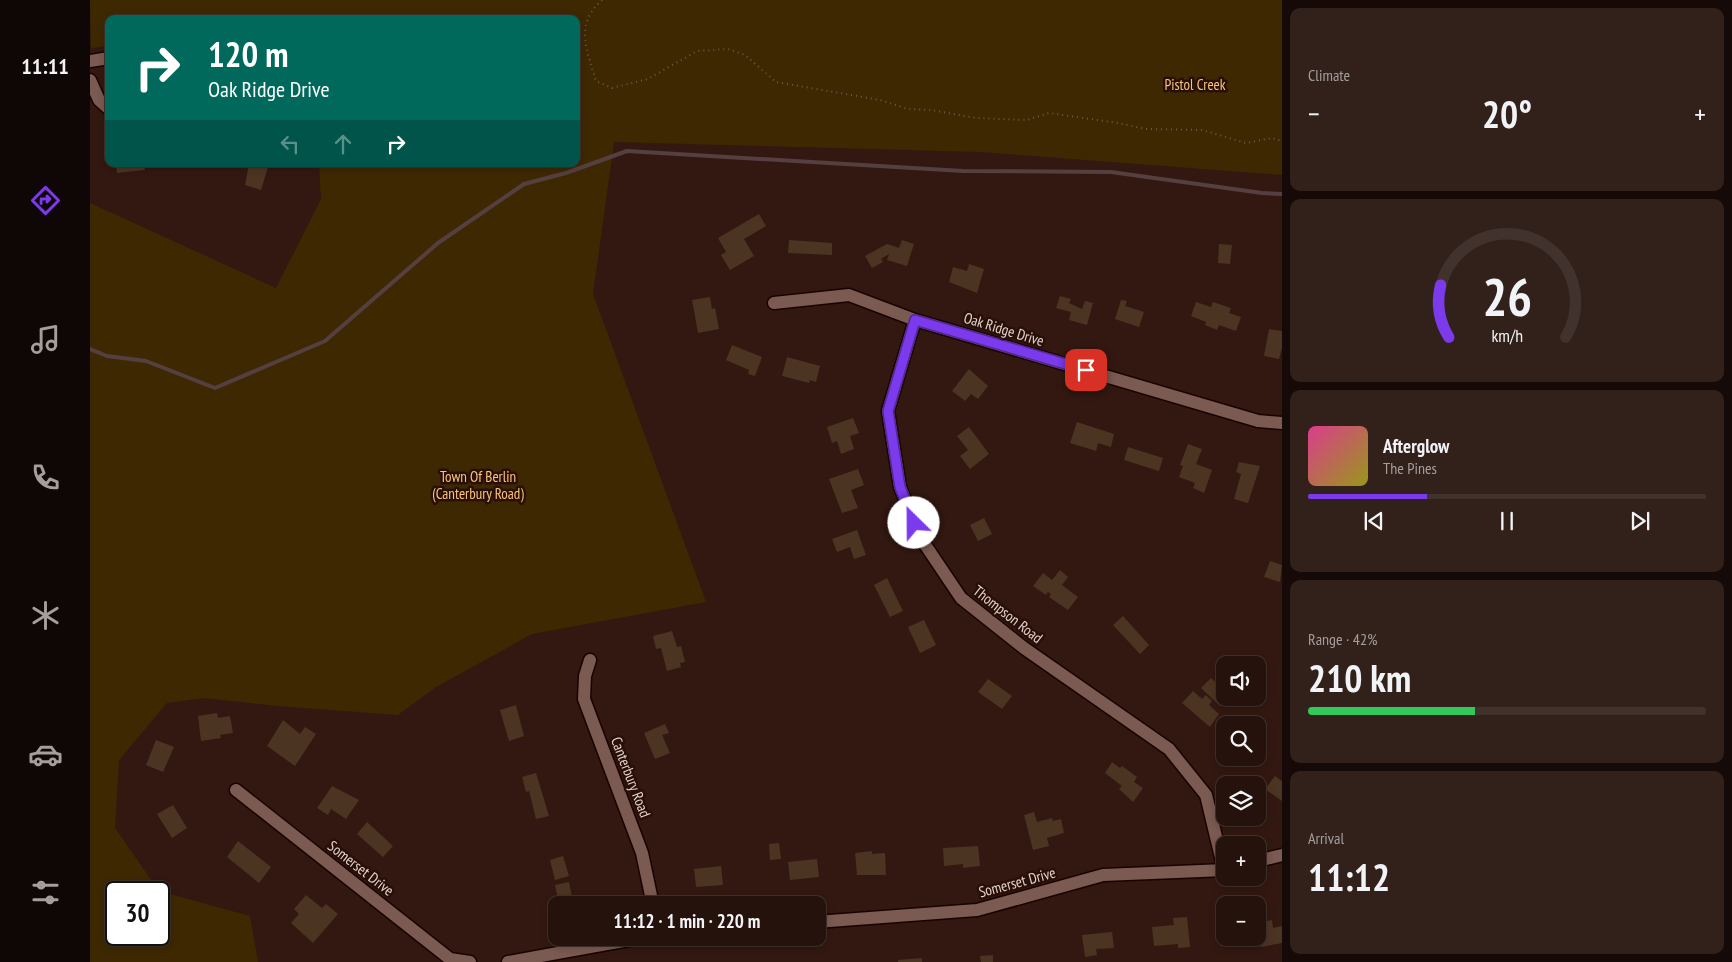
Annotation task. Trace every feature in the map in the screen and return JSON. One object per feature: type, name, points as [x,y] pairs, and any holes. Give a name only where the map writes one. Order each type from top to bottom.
[{"type":"street","points":[[90,61],[105,59]]},
{"type":"street","points":[[90,80],[99,100],[105,105]]},
{"type":"street","name":"Oak Ridge Drive","points":[[774,303],[850,295],[915,320],[1258,421],[1282,423]]},
{"type":"street","name":"Thompson Road","points":[[915,320],[888,411],[900,487],[922,540],[961,598],[1024,648],[1169,748],[1206,795],[1216,836]]},
{"type":"street","name":"Canterbury Road","points":[[590,660],[586,676],[584,699],[642,853],[651,896]]},
{"type":"street","name":"Somerset Drive","points":[[236,790],[450,959],[470,962]]},
{"type":"street","points":[[1266,859],[1282,855]]},
{"type":"street","name":"Somerset Drive","points":[[826,921],[977,910],[1103,875],[1216,870]]},
{"type":"street","points":[[508,962],[596,946]]},
{"type":"path","points":[[602,0],[589,13],[585,25],[585,38],[596,81],[612,88],[648,79],[697,52],[728,49],[745,55],[776,82],[880,100],[908,109],[931,110],[976,118],[1010,120],[1027,120],[1049,113],[1146,129],[1202,130],[1246,143],[1272,138],[1282,141]]},
{"type":"green space","points":[[90,0],[1282,0],[1282,175],[981,152],[614,142],[593,294],[706,602],[532,634],[436,687],[398,715],[277,706],[204,698],[167,703],[119,760],[115,828],[152,881],[105,881],[105,946],[170,946],[170,894],[250,916],[258,962],[90,962],[90,203],[276,288],[321,199],[319,167],[580,167],[580,15],[105,15],[105,46],[91,48]]},
{"type":"building","points":[[116,167],[144,167],[145,170],[117,173]]},
{"type":"building","points":[[248,167],[268,167],[261,190],[245,185]]},
{"type":"building","points":[[759,214],[766,226],[744,239],[754,256],[730,270],[721,255],[726,252],[718,238]]},
{"type":"building","points":[[789,240],[832,243],[832,255],[788,253]]},
{"type":"building","points":[[902,240],[914,244],[907,266],[887,260],[889,254],[881,259],[883,262],[872,268],[865,256],[887,244],[899,248]]},
{"type":"building","points":[[1219,244],[1232,245],[1230,264],[1218,263]]},
{"type":"building","points":[[969,264],[984,269],[977,293],[949,282],[953,267],[967,271]]},
{"type":"building","points":[[1060,296],[1071,299],[1069,303],[1082,309],[1085,301],[1093,303],[1087,325],[1069,320],[1071,312],[1056,308]]},
{"type":"building","points":[[710,297],[712,309],[715,308],[719,329],[698,333],[692,300]]},
{"type":"building","points":[[1121,300],[1127,301],[1125,306],[1144,312],[1139,327],[1115,319]]},
{"type":"building","points":[[1196,302],[1211,307],[1213,302],[1231,308],[1229,313],[1241,317],[1236,331],[1219,325],[1217,330],[1205,325],[1206,322],[1191,316]]},
{"type":"building","points":[[1269,329],[1282,331],[1282,348],[1279,359],[1264,356]]},
{"type":"building","points":[[732,345],[762,357],[755,376],[748,374],[749,370],[726,360]]},
{"type":"building","points":[[787,357],[820,366],[816,382],[810,380],[809,383],[782,376]]},
{"type":"building","points":[[969,369],[988,386],[978,399],[971,394],[965,401],[952,391]]},
{"type":"building","points":[[853,418],[859,433],[850,436],[854,449],[841,454],[837,441],[832,443],[827,427]]},
{"type":"building","points":[[1077,422],[1114,434],[1111,447],[1098,443],[1096,451],[1070,443]]},
{"type":"building","points":[[969,427],[989,454],[970,469],[960,456],[968,450],[957,436]]},
{"type":"building","points":[[1188,444],[1202,449],[1196,464],[1212,470],[1204,493],[1193,488],[1195,483],[1179,477],[1183,466],[1180,465]]},
{"type":"building","points":[[1128,447],[1163,458],[1159,471],[1124,460]]},
{"type":"building","points":[[1239,462],[1260,466],[1248,503],[1234,499],[1241,474],[1236,472]]},
{"type":"building","points":[[858,469],[864,485],[851,490],[858,508],[842,513],[829,479]]},
{"type":"building","points":[[984,518],[992,534],[978,541],[970,525]]},
{"type":"building","points":[[857,530],[866,555],[854,559],[850,547],[837,552],[832,539]]},
{"type":"building","points":[[1270,561],[1282,565],[1280,582],[1264,577]]},
{"type":"building","points":[[1060,570],[1068,577],[1062,585],[1078,597],[1068,610],[1049,597],[1051,594],[1048,592],[1046,595],[1033,586],[1043,573],[1052,580]]},
{"type":"building","points":[[887,578],[903,611],[890,617],[874,585]]},
{"type":"building","points":[[1123,616],[1149,645],[1140,654],[1113,625]]},
{"type":"building","points":[[924,620],[936,645],[920,653],[908,627]]},
{"type":"building","points":[[672,631],[677,647],[681,646],[685,662],[680,663],[681,667],[667,671],[661,648],[656,649],[653,636]]},
{"type":"building","points":[[1211,678],[1216,683],[1216,702],[1201,688]]},
{"type":"building","points":[[988,679],[1012,696],[1002,709],[978,692]]},
{"type":"building","points":[[1193,691],[1202,699],[1206,695],[1212,701],[1209,705],[1219,714],[1210,727],[1182,703]]},
{"type":"building","points":[[516,705],[524,736],[509,741],[500,710]]},
{"type":"building","points":[[217,713],[218,718],[230,716],[233,733],[220,735],[221,738],[201,741],[198,716]]},
{"type":"building","points":[[283,720],[300,734],[305,727],[316,734],[295,766],[267,746]]},
{"type":"building","points":[[665,724],[669,733],[662,735],[670,753],[655,759],[644,733]]},
{"type":"building","points":[[156,740],[174,747],[163,772],[146,765]]},
{"type":"building","points":[[1112,762],[1120,768],[1122,766],[1137,777],[1134,782],[1143,788],[1133,802],[1119,789],[1122,786],[1105,773]]},
{"type":"building","points":[[536,773],[549,816],[536,819],[529,791],[526,792],[522,777]]},
{"type":"building","points":[[1275,776],[1282,781],[1282,801],[1266,790]]},
{"type":"building","points":[[332,786],[359,800],[346,819],[331,809],[328,815],[317,808]]},
{"type":"building","points":[[173,805],[187,828],[172,838],[157,814]]},
{"type":"building","points":[[1034,812],[1037,822],[1052,818],[1053,821],[1061,819],[1064,833],[1047,838],[1049,846],[1033,850],[1024,815]]},
{"type":"building","points":[[367,822],[393,846],[383,857],[357,834]]},
{"type":"building","points":[[238,841],[271,867],[259,883],[227,857]]},
{"type":"building","points":[[779,843],[781,859],[770,860],[769,844]]},
{"type":"building","points":[[978,846],[980,866],[963,868],[963,864],[944,866],[943,848]]},
{"type":"building","points":[[872,851],[872,854],[885,853],[886,875],[857,875],[855,853]]},
{"type":"building","points":[[563,856],[569,876],[555,880],[550,860]]},
{"type":"building","points":[[817,859],[819,877],[790,880],[788,862]]},
{"type":"building","points":[[721,866],[723,885],[696,887],[694,869]]},
{"type":"building","points":[[569,882],[572,896],[557,896],[555,885]]},
{"type":"building","points":[[306,895],[322,908],[326,904],[338,914],[313,943],[291,923],[299,914],[294,909]]},
{"type":"building","points":[[1187,917],[1190,947],[1178,948],[1178,944],[1154,946],[1152,927],[1174,925],[1173,918]]},
{"type":"building","points":[[1272,920],[1273,928],[1282,926],[1282,943],[1261,947],[1266,946],[1266,921]]},
{"type":"building","points":[[1112,932],[1114,948],[1096,949],[1097,955],[1085,957],[1082,935]]},
{"type":"building","points":[[993,955],[993,962],[981,962],[980,956]]},
{"type":"building","points":[[922,958],[922,962],[898,962],[898,960]]},
{"type":"waterway","points":[[90,349],[107,356],[146,361],[215,388],[325,341],[438,243],[524,184],[566,173],[627,151],[963,171],[1111,172],[1262,193],[1282,194]]},
{"type":"route","points":[[914,523],[900,487],[888,411],[915,320],[1086,370]]},
{"type":"park label","name":"Pistol Creek","points":[[1195,84]]},
{"type":"park label","name":"Town Of Berlin (Canterbury Road)","points":[[478,484]]}]
